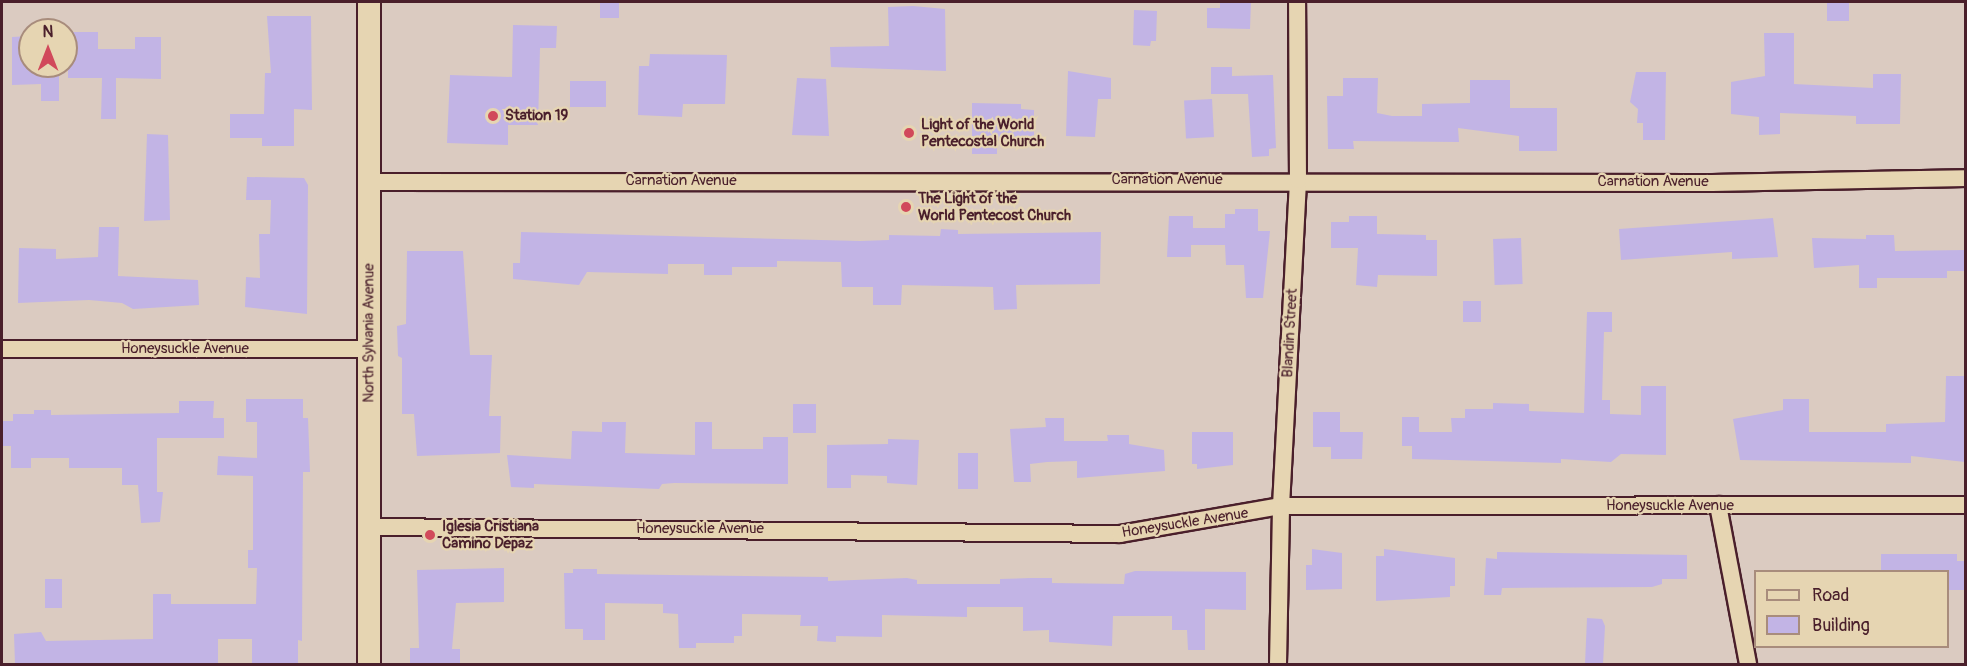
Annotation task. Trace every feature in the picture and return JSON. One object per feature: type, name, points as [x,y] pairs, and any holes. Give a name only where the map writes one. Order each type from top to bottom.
[{"type":"main road","name":"North Sylvania Avenue","points":[[369,2],[369,664]]},
{"type":"street","name":"Blandin Street","points":[[1278,664],[1281,506],[1298,180],[1297,2]]},
{"type":"street","name":"Carnation Avenue","points":[[369,182],[1298,180],[1712,183],[1965,178]]},
{"type":"street","name":"Honeysuckle Avenue","points":[[2,349],[369,349]]},
{"type":"street","name":"Honeysuckle Avenue","points":[[369,527],[1120,534],[1281,506],[1965,506]]},
{"type":"street","points":[[1718,506],[1748,664]]},
{"type":"building","points":[[600,2],[619,2],[619,18],[600,18]]},
{"type":"building","points":[[1220,2],[1251,2],[1250,29],[1207,28],[1207,8],[1220,8]]},
{"type":"building","points":[[1827,2],[1849,2],[1849,21],[1827,21]]},
{"type":"building","points":[[913,6],[945,9],[946,71],[831,67],[830,47],[889,46],[888,7]]},
{"type":"building","points":[[1134,10],[1157,11],[1156,41],[1151,41],[1150,46],[1133,45]]},
{"type":"building","points":[[267,16],[311,16],[312,110],[294,109],[294,146],[262,146],[262,138],[230,138],[230,114],[264,114],[265,73],[271,73]]},
{"type":"building","name":"Station 19","points":[[513,25],[557,26],[556,48],[540,48],[538,125],[508,125],[508,145],[447,143],[450,75],[512,77]]},
{"type":"building","points":[[78,32],[98,32],[98,49],[135,49],[135,37],[161,37],[161,79],[116,78],[116,119],[101,119],[102,78],[78,78]]},
{"type":"building","points":[[1764,33],[1794,33],[1794,84],[1873,88],[1873,74],[1901,74],[1900,124],[1856,124],[1856,116],[1780,113],[1780,134],[1759,135],[1759,117],[1731,114],[1731,82],[1765,76]]},
{"type":"building","points":[[12,37],[18,37],[18,78],[59,78],[59,101],[41,101],[41,84],[12,85]]},
{"type":"building","points":[[650,54],[727,55],[725,104],[683,104],[682,117],[638,115],[639,66],[649,66]]},
{"type":"building","points":[[1211,67],[1232,67],[1232,76],[1273,75],[1276,148],[1269,149],[1269,156],[1252,157],[1248,94],[1211,94]]},
{"type":"building","points":[[1068,71],[1111,78],[1111,99],[1098,99],[1095,137],[1066,136]]},
{"type":"building","points":[[1636,72],[1666,72],[1665,140],[1643,140],[1643,123],[1637,123],[1638,109],[1630,102]]},
{"type":"building","points":[[797,78],[826,79],[829,136],[792,135]]},
{"type":"building","points":[[1343,78],[1378,78],[1377,113],[1392,116],[1422,116],[1422,104],[1470,103],[1470,80],[1510,80],[1510,108],[1557,108],[1557,151],[1519,151],[1519,136],[1458,128],[1459,142],[1353,141],[1354,149],[1328,149],[1327,96],[1343,96]]},
{"type":"building","points":[[570,81],[606,81],[606,107],[570,107]]},
{"type":"building","points":[[1212,99],[1214,137],[1186,138],[1184,100]]},
{"type":"building","points":[[972,103],[1021,104],[1021,109],[1034,110],[1034,141],[997,141],[997,154],[972,154]]},
{"type":"building","points":[[147,134],[168,135],[170,220],[144,221]]},
{"type":"building","points":[[247,177],[304,178],[308,185],[307,314],[245,307],[246,277],[260,278],[259,234],[270,234],[271,200],[246,200]]},
{"type":"building","points":[[1235,209],[1258,209],[1258,231],[1270,231],[1263,298],[1246,298],[1244,265],[1226,265],[1225,245],[1191,245],[1191,257],[1167,257],[1169,216],[1193,216],[1193,228],[1225,228],[1225,214],[1235,214]]},
{"type":"building","points":[[1349,216],[1377,216],[1377,234],[1426,235],[1426,240],[1437,240],[1437,276],[1378,275],[1377,287],[1356,285],[1358,248],[1331,248],[1331,222],[1349,222]]},
{"type":"building","points":[[1773,218],[1778,257],[1732,259],[1732,252],[1621,260],[1619,229]]},
{"type":"building","points":[[99,227],[119,227],[118,276],[198,280],[199,305],[133,309],[122,303],[89,300],[18,303],[19,248],[56,249],[56,259],[98,257]]},
{"type":"building","points":[[941,229],[958,230],[958,234],[1101,232],[1100,284],[1016,285],[1017,309],[994,310],[993,287],[902,285],[901,305],[873,305],[873,287],[842,287],[841,262],[777,261],[777,267],[732,267],[732,275],[704,275],[704,264],[668,264],[668,274],[587,272],[579,285],[513,279],[513,263],[520,263],[521,232],[860,241],[889,240],[889,235],[940,236]]},
{"type":"building","points":[[1866,235],[1894,235],[1895,251],[1965,250],[1965,271],[1947,271],[1947,278],[1877,278],[1877,288],[1859,288],[1859,265],[1814,268],[1812,238],[1866,239]]},
{"type":"building","points":[[1521,238],[1523,284],[1495,285],[1493,239]]},
{"type":"building","points":[[407,251],[463,251],[470,355],[492,355],[489,416],[501,416],[500,453],[417,456],[414,414],[402,414],[402,358],[398,356],[397,326],[406,324]]},
{"type":"building","points":[[1463,301],[1481,301],[1481,322],[1463,322]]},
{"type":"building","points":[[1587,312],[1612,312],[1612,332],[1604,332],[1602,400],[1610,400],[1610,414],[1641,415],[1641,386],[1666,386],[1666,455],[1621,454],[1611,462],[1561,459],[1561,463],[1412,459],[1412,446],[1402,446],[1402,417],[1419,417],[1419,432],[1452,432],[1451,418],[1465,418],[1465,409],[1493,409],[1493,403],[1529,404],[1529,411],[1584,413]]},
{"type":"building","points":[[1946,376],[1965,376],[1965,462],[1911,456],[1911,463],[1740,460],[1733,419],[1783,410],[1783,399],[1809,399],[1809,432],[1886,432],[1886,424],[1945,422]]},
{"type":"building","points":[[246,399],[303,399],[303,418],[308,418],[310,472],[303,472],[302,641],[298,640],[298,664],[252,664],[252,639],[218,639],[218,664],[15,664],[14,634],[41,632],[46,641],[153,639],[153,594],[171,594],[171,604],[256,604],[257,568],[248,568],[248,550],[253,550],[253,476],[217,475],[218,456],[257,458],[257,422],[246,422]]},
{"type":"building","points":[[179,401],[214,401],[213,418],[224,418],[224,438],[157,438],[157,492],[163,492],[160,522],[141,523],[138,485],[122,485],[122,468],[69,468],[69,458],[31,458],[31,468],[11,468],[11,446],[2,446],[2,421],[13,421],[13,414],[34,414],[34,410],[51,410],[51,415],[179,413]]},
{"type":"building","points":[[793,404],[816,404],[816,433],[793,433]]},
{"type":"building","points":[[1313,412],[1340,412],[1340,432],[1363,432],[1362,459],[1331,459],[1331,447],[1313,447]]},
{"type":"building","points":[[1045,418],[1064,418],[1064,441],[1108,441],[1107,435],[1129,435],[1129,444],[1164,450],[1165,471],[1077,478],[1077,461],[1047,462],[1030,464],[1031,482],[1014,482],[1010,429],[1046,427]]},
{"type":"building","points":[[602,422],[626,422],[625,453],[695,455],[695,422],[712,422],[712,449],[763,449],[763,437],[788,437],[788,484],[674,483],[662,484],[659,489],[534,484],[534,488],[511,487],[507,455],[571,459],[572,431],[602,432]]},
{"type":"building","points":[[1192,432],[1233,432],[1233,465],[1197,469],[1197,464],[1192,464]]},
{"type":"building","points":[[888,439],[919,440],[917,485],[887,483],[887,476],[851,475],[851,488],[827,488],[827,445],[888,444]]},
{"type":"building","points":[[958,453],[978,453],[978,489],[958,489]]},
{"type":"building","points":[[1312,549],[1342,553],[1342,589],[1306,590],[1306,565],[1312,565]]},
{"type":"building","points":[[1384,549],[1455,558],[1455,586],[1450,586],[1450,597],[1376,601],[1376,556],[1384,556]]},
{"type":"building","points":[[1497,552],[1687,555],[1687,579],[1662,579],[1662,584],[1652,587],[1502,588],[1501,595],[1484,595],[1486,558],[1497,559]]},
{"type":"building","points":[[1881,554],[1957,554],[1957,561],[1965,561],[1965,590],[1949,590],[1949,570],[1881,570]]},
{"type":"building","points":[[504,568],[504,602],[456,603],[452,649],[460,649],[460,664],[410,664],[410,648],[419,648],[417,570]]},
{"type":"building","points":[[573,569],[597,569],[597,574],[828,577],[828,581],[907,578],[917,580],[917,584],[1000,584],[1000,579],[1052,578],[1052,583],[1124,584],[1125,574],[1135,571],[1246,572],[1246,610],[1205,609],[1205,650],[1188,650],[1187,630],[1172,630],[1172,616],[1113,616],[1112,646],[1049,642],[1049,630],[1023,631],[1023,607],[967,607],[967,617],[882,615],[882,637],[836,636],[836,642],[817,641],[818,626],[800,626],[801,615],[742,614],[742,636],[734,636],[734,643],[696,643],[696,648],[679,648],[678,614],[663,613],[663,604],[605,603],[605,640],[583,640],[583,629],[565,629],[564,573],[573,573]]},
{"type":"building","points":[[45,579],[62,579],[62,608],[45,608]]},
{"type":"building","points":[[1587,618],[1602,619],[1605,626],[1603,664],[1585,664]]},
{"type":"place","name":"Station 19","points":[[493,116]]},
{"type":"place","name":"Light of the World Pentecostal Church","points":[[909,133]]},
{"type":"place","name":"The Light of the World Pentecost Church","points":[[906,207]]},
{"type":"place","name":"Iglesia Cristiana Camino Depaz","points":[[430,535]]}]
